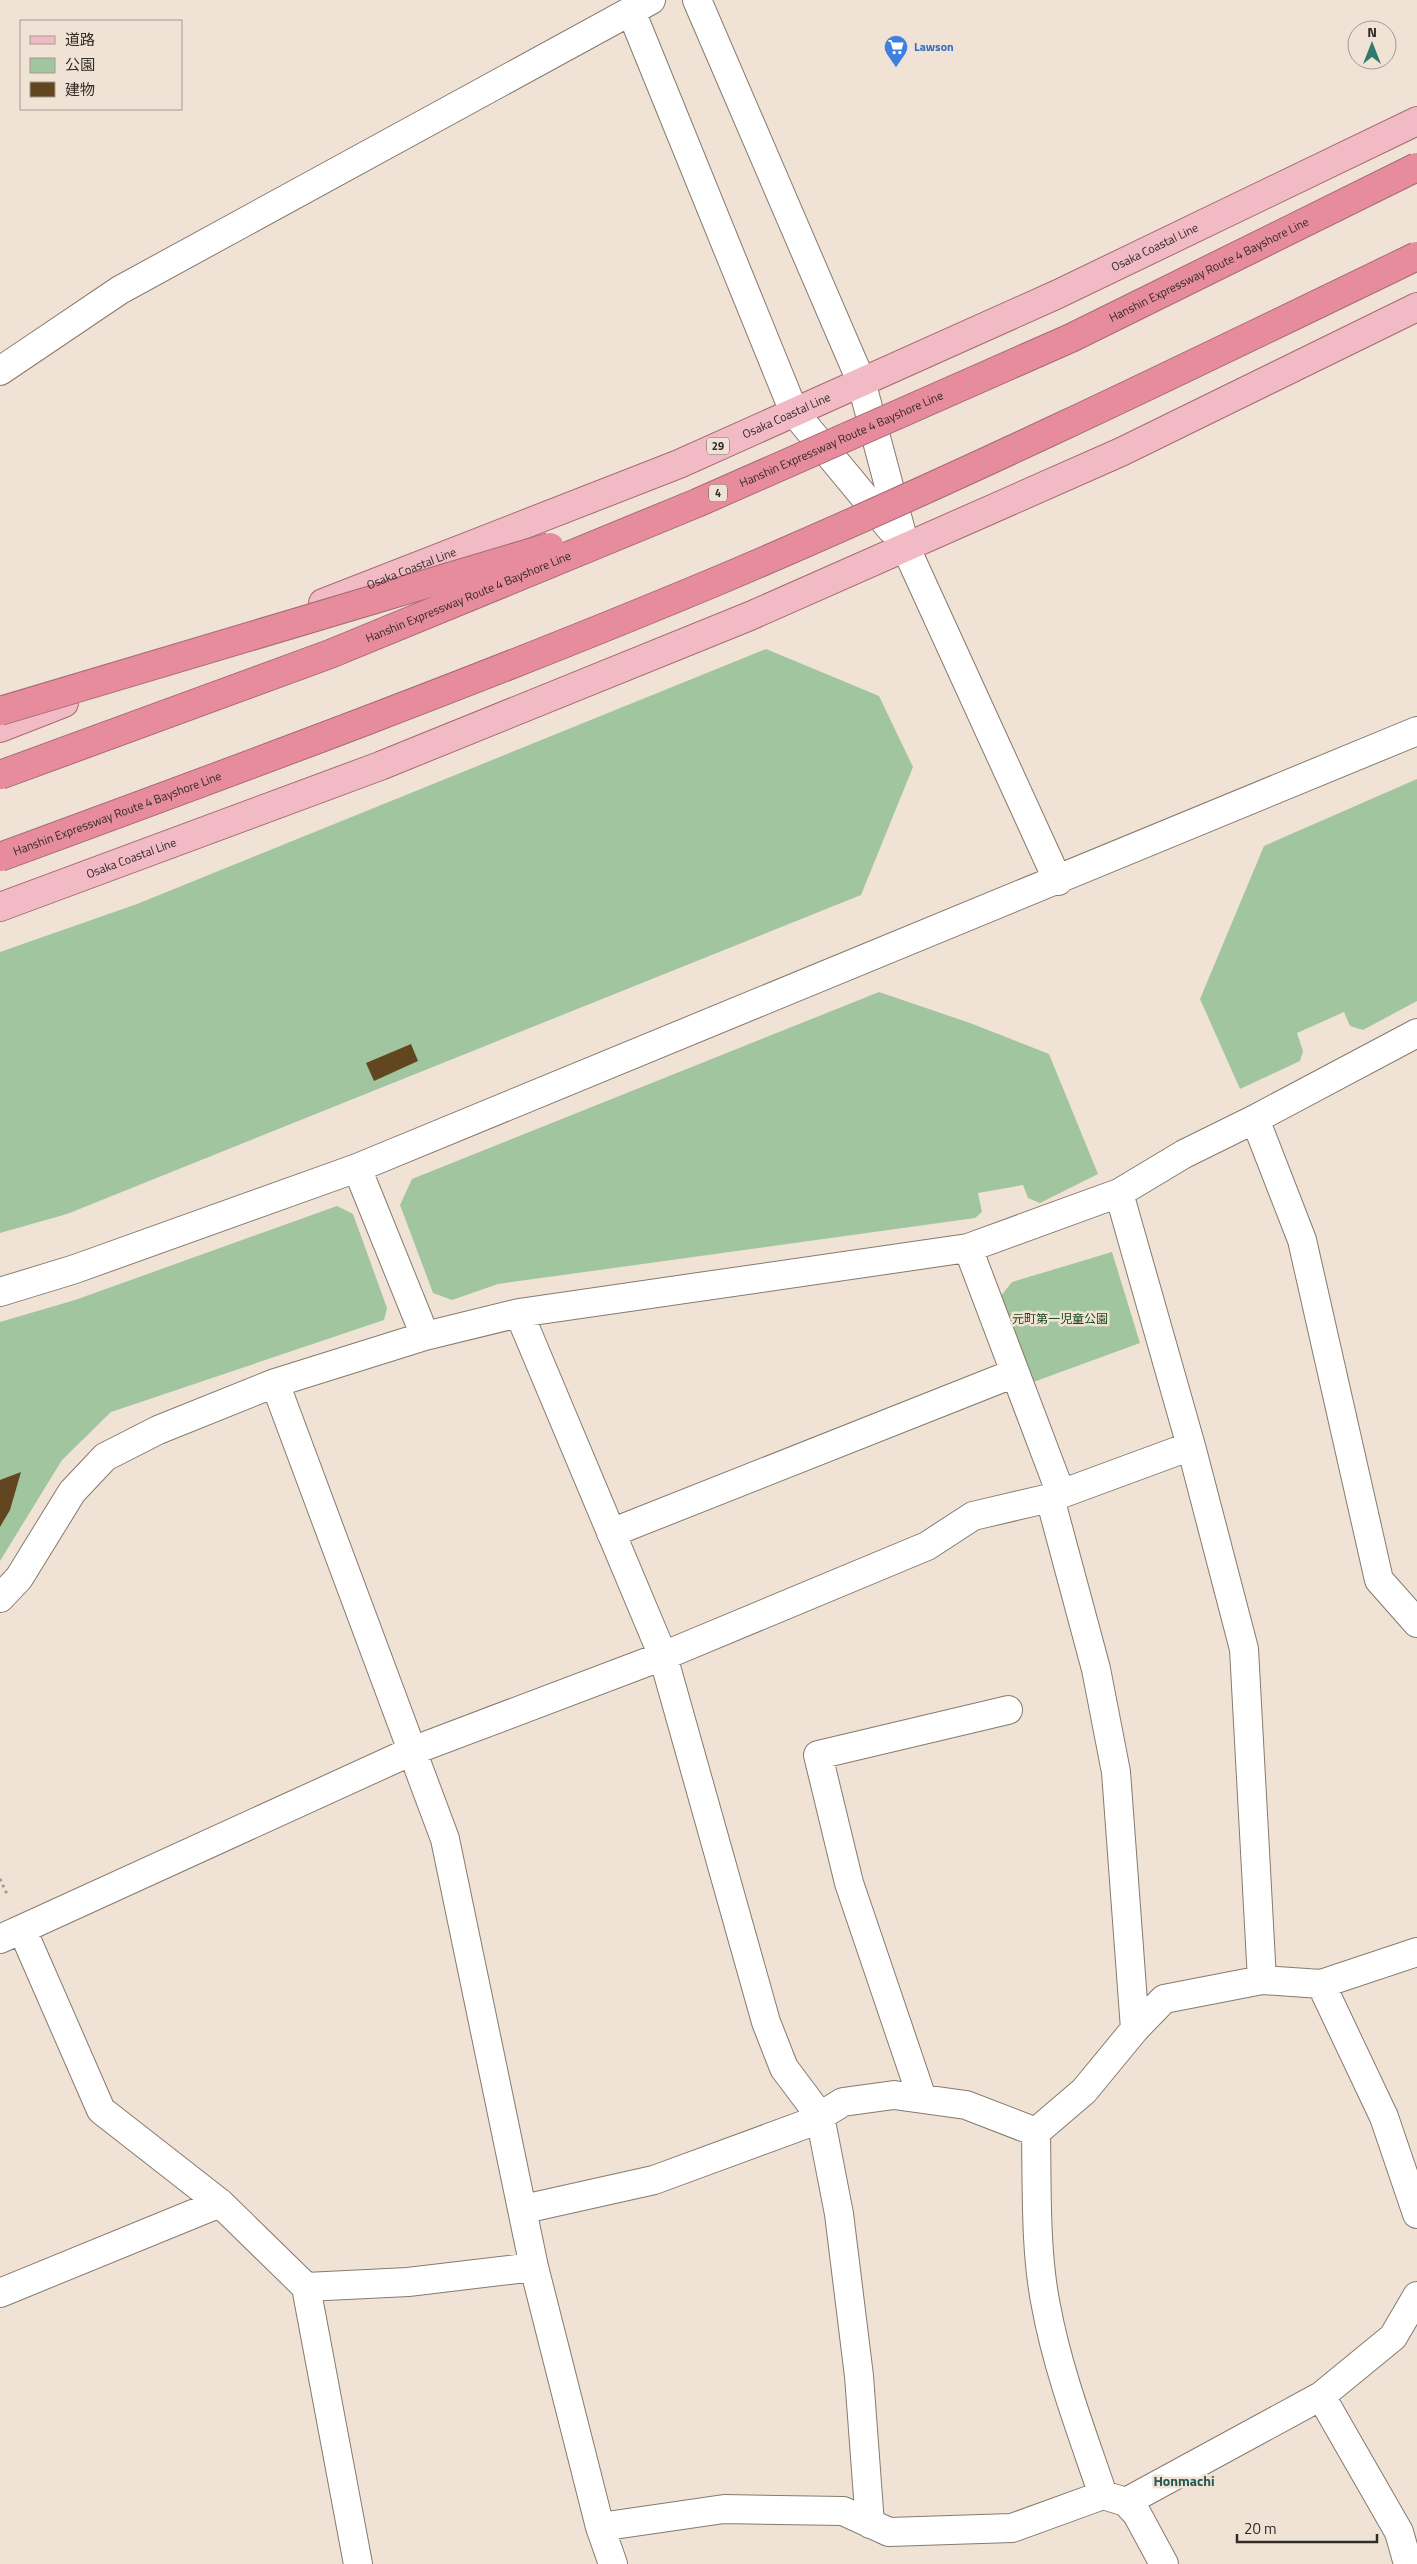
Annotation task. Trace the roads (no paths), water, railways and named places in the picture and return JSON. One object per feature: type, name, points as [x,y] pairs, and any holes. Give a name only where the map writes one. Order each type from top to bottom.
[{"type":"highway","name":"Hanshin Expressway Route 4 Bayshore Line","points":[[0,774],[330,654],[698,502],[1071,338],[1417,167]]},
{"type":"highway","name":"Hanshin Expressway Route 4 Bayshore Line","points":[[0,857],[362,724],[730,576],[1103,409],[1417,256]]},
{"type":"highway","points":[[0,711],[698,502]]},
{"type":"main road","name":"Osaka Coastal Line","points":[[0,728],[680,464],[1058,294],[1417,121]]},
{"type":"main road","name":"Osaka Coastal Line","points":[[0,907],[380,766],[750,616],[1121,452],[1417,307]]},
{"type":"street","points":[[697,0],[861,381],[905,546],[1058,880]]},
{"type":"street","points":[[0,371],[120,290],[641,6],[794,412],[905,546]]},
{"type":"street","points":[[0,1292],[75,1269],[357,1168],[1417,731]]},
{"type":"street","points":[[0,1598],[19,1578],[72,1492],[105,1457],[158,1430],[275,1383],[425,1336],[519,1313],[968,1248],[1120,1193],[1184,1154],[1255,1119],[1417,1033]]},
{"type":"street","points":[[1255,1119],[1302,1240],[1379,1580],[1415,1619]]},
{"type":"street","points":[[357,1168],[425,1336]]},
{"type":"street","points":[[1120,1193],[1192,1446],[1244,1649],[1262,1980]]},
{"type":"street","points":[[968,1248],[1015,1373],[1055,1496],[1096,1669],[1116,1772],[1135,2028]]},
{"type":"street","points":[[519,1313],[663,1656],[766,2022],[784,2068],[820,2116],[839,2214],[857,2356],[870,2524]]},
{"type":"street","points":[[611,1533],[1015,1373]]},
{"type":"street","points":[[275,1383],[445,1839],[524,2209],[534,2267],[600,2527],[613,2564]]},
{"type":"street","points":[[358,2564],[306,2287],[220,2203],[100,2110],[11,1934],[412,1752],[663,1656],[927,1546],[973,1516],[1055,1496],[1192,1446]]},
{"type":"street","points":[[922,2098],[849,1883],[818,1755],[1008,1710]]},
{"type":"street","points":[[1036,2132],[1084,2091],[1135,2028],[1164,1999],[1262,1980],[1321,1984],[1417,1952]]},
{"type":"street","points":[[1321,1984],[1384,2117],[1417,2214]]},
{"type":"street","points":[[524,2209],[654,2180],[809,2123],[843,2102],[894,2094],[966,2105],[1036,2132]]},
{"type":"street","points":[[1036,2132],[1037,2215],[1046,2306],[1069,2396],[1115,2498],[1138,2514],[1164,2564]]},
{"type":"street","points":[[0,2292],[220,2203]]},
{"type":"street","points":[[306,2287],[408,2282],[534,2267]]},
{"type":"street","points":[[600,2527],[724,2509],[844,2511],[888,2532],[1012,2528],[1115,2498],[1321,2396],[1394,2337],[1417,2296]]},
{"type":"street","points":[[1321,2396],[1399,2532],[1408,2564]]},
{"type":"place","name":"Lawson","points":[[896,68]]},
{"type":"district","name":"Honmachi","points":[[1184,2481]]},
{"type":"park label","name":"元町第一児童公園","points":[[1060,1319]]}]
